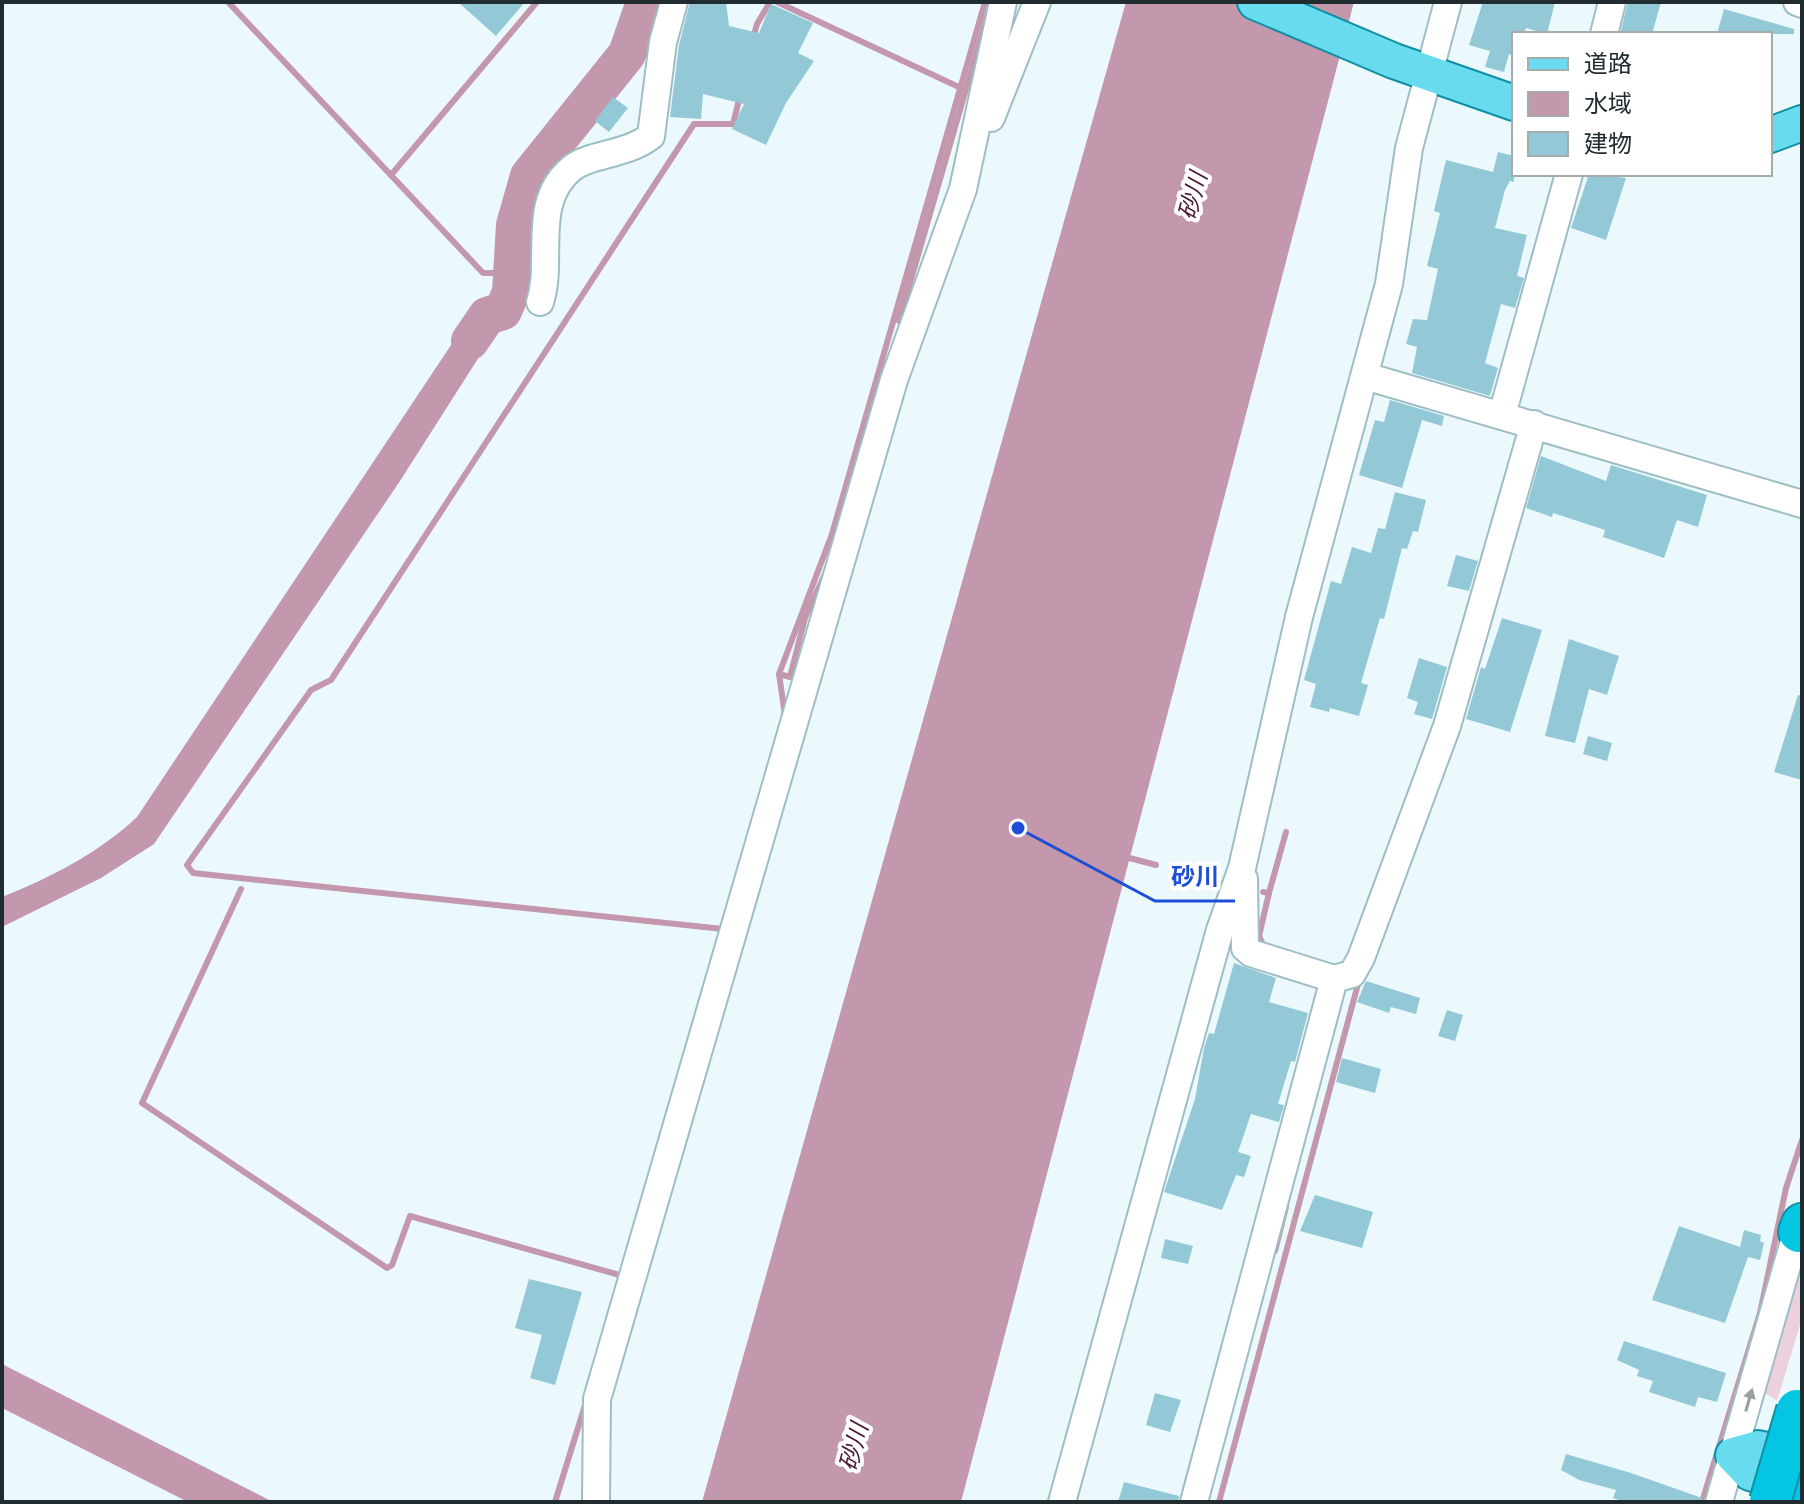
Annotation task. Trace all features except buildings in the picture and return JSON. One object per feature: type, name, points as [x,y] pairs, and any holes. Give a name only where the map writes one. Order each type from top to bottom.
[{"type":"highway","points":[[1770,1502],[1800,1402]]},
{"type":"main road","points":[[1255,2],[1394,61],[1502,99]]},
{"type":"main road","points":[[1772,134],[1802,123]]},
{"type":"main road","points":[[1802,1458],[1758,1448],[1733,1455],[1750,1473],[1802,1489]]},
{"type":"street","points":[[540,302],[545,286],[546,219],[558,184],[573,166],[634,149],[651,136],[663,42],[674,2]]},
{"type":"street","points":[[963,189],[1003,2]]},
{"type":"street","points":[[596,1502],[597,1399],[889,395],[927,280],[1037,2]]},
{"type":"street","points":[[1062,1502],[1220,930],[1242,868],[1299,617],[1389,284],[1409,148],[1448,2]]},
{"type":"street","points":[[1604,32],[1612,2]]},
{"type":"street","points":[[1496,414],[1568,176]]},
{"type":"street","points":[[1365,376],[1496,414],[1532,431],[1802,504]]},
{"type":"street","points":[[1242,868],[1246,893],[1245,948],[1251,953],[1334,979],[1352,974],[1361,958],[1447,726],[1532,431]]},
{"type":"street","points":[[1194,1502],[1334,979]]},
{"type":"street","points":[[1719,1502],[1801,1222]]},
{"type":"shaded area","points":[[1802,1264],[1802,1318],[1777,1401],[1759,1389]]},
{"type":"water","points":[[1126,2],[1354,2],[961,1502],[702,1502]]},
{"type":"water","points":[[481,300],[509,310],[400,481],[154,844],[101,878],[2,927],[2,897],[74,863],[107,842],[137,817]]},
{"type":"water","points":[[2,1364],[273,1502],[188,1502],[2,1408]]},
{"type":"waterway","points":[[228,2],[483,273],[511,273]]},
{"type":"waterway","points":[[391,175],[537,2]]},
{"type":"waterway","points":[[470,341],[487,316],[503,311],[511,292],[515,225],[529,176],[627,54],[645,2]]},
{"type":"waterway","points":[[753,38],[770,2]]},
{"type":"waterway","points":[[777,2],[961,88]]},
{"type":"waterway","points":[[785,715],[779,674],[832,534],[985,2]]},
{"type":"waterway","points":[[899,321],[988,13]]},
{"type":"waterway","points":[[723,929],[193,873],[187,865],[311,690],[331,680],[694,124],[733,124],[740,96]]},
{"type":"waterway","points":[[779,674],[790,677],[805,618],[825,574]]},
{"type":"waterway","points":[[1269,893],[1286,832]]},
{"type":"waterway","points":[[1122,856],[1156,865]]},
{"type":"waterway","points":[[241,889],[142,1103],[387,1268],[392,1265],[410,1216],[623,1276]]},
{"type":"waterway","points":[[1263,892],[1269,893],[1259,936],[1265,949]]},
{"type":"waterway","points":[[1219,1502],[1358,984]]},
{"type":"waterway","points":[[1702,1502],[1760,1313],[1786,1188],[1802,1140]]},
{"type":"waterway","points":[[1275,1251],[1286,1207]]},
{"type":"waterway","points":[[555,1502],[586,1402]]},
{"type":"place","name":"砂川","points":[[1018,828]]}]
